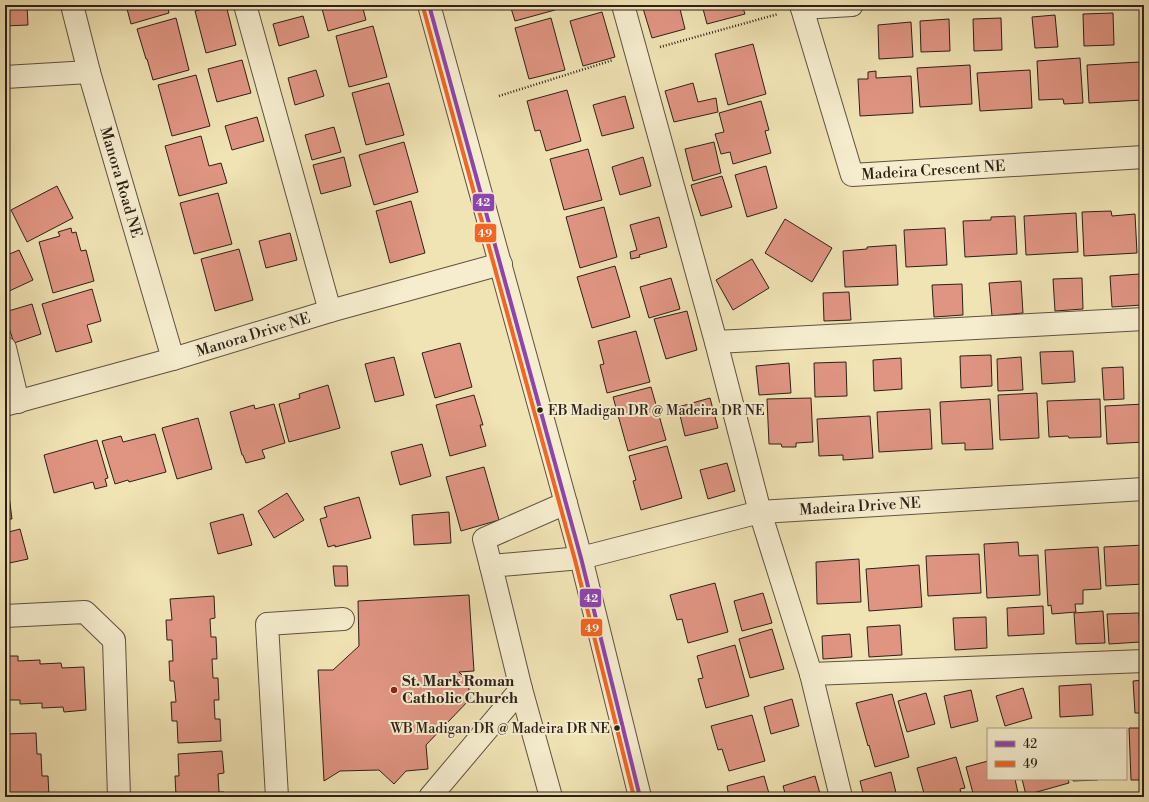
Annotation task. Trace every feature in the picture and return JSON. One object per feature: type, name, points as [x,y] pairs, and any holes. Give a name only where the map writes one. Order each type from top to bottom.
[{"type":"street","name":"Manora Road NE","points":[[72,5],[89,72],[173,358]]},
{"type":"street","points":[[245,5],[330,311]]},
{"type":"street","points":[[429,5],[581,558],[640,797]]},
{"type":"street","points":[[623,5],[716,342],[760,512],[811,674],[841,797]]},
{"type":"street","points":[[801,6],[852,5]]},
{"type":"street","name":"Madeira Crescent NE","points":[[801,6],[852,175],[1144,156]]},
{"type":"street","points":[[5,77],[89,72]]},
{"type":"street","name":"Manora Drive NE","points":[[12,404],[330,311],[501,264]]},
{"type":"street","points":[[716,342],[1144,320]]},
{"type":"street","points":[[5,348],[12,404]]},
{"type":"street","name":"Madeira Drive NE","points":[[491,566],[581,558],[760,512],[1144,489]]},
{"type":"street","points":[[552,797],[521,689],[484,539],[566,503]]},
{"type":"street","points":[[5,616],[85,612],[114,640],[119,797]]},
{"type":"street","points":[[277,797],[267,624],[343,619]]},
{"type":"street","points":[[811,674],[1144,661]]},
{"type":"street","points":[[430,797],[521,689]]},
{"type":"building","points":[[5,5],[27,5],[28,25],[5,26]]},
{"type":"building","points":[[126,5],[167,5],[169,13],[131,24]]},
{"type":"building","points":[[218,5],[226,5],[236,45],[206,53],[195,11]]},
{"type":"building","points":[[321,5],[362,5],[366,20],[328,31]]},
{"type":"building","points":[[510,5],[553,5],[555,10],[515,21]]},
{"type":"building","points":[[642,5],[679,5],[685,29],[652,38]]},
{"type":"building","points":[[702,5],[742,5],[745,14],[707,24]]},
{"type":"building","points":[[602,12],[615,57],[583,66],[570,21]]},
{"type":"building","points":[[1113,13],[1114,45],[1084,46],[1083,14]]},
{"type":"building","points":[[1055,15],[1058,47],[1035,48],[1032,17]]},
{"type":"building","points":[[303,16],[309,37],[279,46],[273,24]]},
{"type":"building","points":[[1142,17],[1144,17],[1144,45],[1143,45]]},
{"type":"building","points":[[176,18],[189,70],[153,80],[137,29]]},
{"type":"building","points":[[551,18],[565,70],[529,79],[515,28]]},
{"type":"building","points":[[1001,18],[1002,50],[974,51],[973,19]]},
{"type":"building","points":[[949,19],[950,51],[921,52],[920,21]]},
{"type":"building","points":[[911,22],[913,57],[879,59],[878,25]]},
{"type":"building","points":[[373,26],[387,77],[349,87],[336,36]]},
{"type":"building","points":[[753,44],[766,94],[728,105],[715,54]]},
{"type":"building","points":[[1080,58],[1083,103],[1064,104],[1063,99],[1039,100],[1037,61]]},
{"type":"building","points":[[242,60],[251,93],[217,102],[208,69]]},
{"type":"building","points":[[1140,62],[1142,100],[1089,103],[1087,65]]},
{"type":"building","points":[[970,65],[972,104],[920,107],[917,68]]},
{"type":"building","points":[[316,70],[324,96],[295,105],[288,78]]},
{"type":"building","points":[[1030,70],[1032,108],[980,111],[977,73]]},
{"type":"building","points":[[876,71],[876,78],[911,76],[913,113],[860,116],[858,79],[868,79],[868,72]]},
{"type":"building","points":[[196,75],[210,126],[172,136],[158,85]]},
{"type":"building","points":[[389,83],[404,135],[366,145],[352,93]]},
{"type":"building","points":[[693,83],[698,102],[716,98],[718,112],[674,122],[665,91]]},
{"type":"building","points":[[567,90],[581,141],[546,151],[540,130],[535,131],[527,101]]},
{"type":"building","points":[[625,96],[634,128],[602,136],[593,105]]},
{"type":"building","points":[[761,101],[769,130],[765,131],[771,153],[733,164],[730,152],[721,154],[715,134],[724,132],[719,113]]},
{"type":"building","points":[[257,117],[264,141],[232,150],[225,126]]},
{"type":"building","points":[[334,127],[341,152],[312,160],[305,135]]},
{"type":"building","points":[[201,136],[209,166],[221,163],[227,183],[179,196],[165,146]]},
{"type":"building","points":[[404,142],[418,192],[374,205],[359,155]]},
{"type":"building","points":[[714,142],[721,173],[693,181],[685,149]]},
{"type":"building","points":[[588,149],[602,200],[564,210],[550,159]]},
{"type":"building","points":[[5,157],[8,157],[5,182]]},
{"type":"building","points":[[344,157],[351,186],[321,194],[313,165]]},
{"type":"building","points":[[643,157],[651,186],[620,195],[612,167]]},
{"type":"building","points":[[766,166],[777,208],[747,217],[735,175]]},
{"type":"building","points":[[722,176],[732,207],[701,216],[691,185]]},
{"type":"building","points":[[57,186],[73,218],[27,242],[11,210]]},
{"type":"building","points":[[218,193],[232,244],[194,254],[180,203]]},
{"type":"building","points":[[411,201],[425,253],[390,263],[376,211]]},
{"type":"building","points":[[604,207],[617,257],[580,268],[566,217]]},
{"type":"building","points":[[1111,211],[1112,216],[1135,214],[1137,253],[1084,256],[1082,212]]},
{"type":"building","points":[[1076,213],[1078,252],[1026,255],[1024,216]]},
{"type":"building","points":[[1015,216],[1017,254],[965,257],[963,221],[991,220],[991,217]]},
{"type":"building","points":[[659,217],[667,247],[639,255],[640,257],[631,259],[630,252],[637,250],[630,225]]},
{"type":"building","points":[[785,219],[832,248],[812,282],[765,253]]},
{"type":"building","points":[[71,228],[72,233],[76,232],[81,251],[86,250],[94,281],[53,293],[39,242],[60,236],[58,232]]},
{"type":"building","points":[[945,228],[947,265],[906,267],[904,230]]},
{"type":"building","points":[[290,233],[297,260],[266,268],[259,241]]},
{"type":"building","points":[[896,245],[898,285],[845,287],[843,251],[867,249],[867,247]]},
{"type":"building","points":[[239,249],[253,300],[215,311],[201,259]]},
{"type":"building","points":[[19,250],[33,280],[5,293],[5,256]]},
{"type":"building","points":[[752,259],[769,288],[733,310],[716,280]]},
{"type":"building","points":[[615,266],[630,317],[592,328],[577,277]]},
{"type":"building","points":[[1140,274],[1142,305],[1112,307],[1110,276]]},
{"type":"building","points":[[671,278],[680,309],[649,318],[640,287]]},
{"type":"building","points":[[1082,278],[1083,309],[1055,311],[1053,279]]},
{"type":"building","points":[[1021,281],[1023,313],[992,316],[989,283]]},
{"type":"building","points":[[962,284],[963,315],[934,317],[932,285]]},
{"type":"building","points":[[92,289],[101,321],[87,325],[92,342],[56,352],[42,304]]},
{"type":"building","points":[[849,292],[851,320],[824,321],[823,293]]},
{"type":"building","points":[[32,304],[41,334],[14,343],[5,312]]},
{"type":"building","points":[[687,311],[697,350],[666,359],[654,319]]},
{"type":"building","points":[[636,331],[650,382],[607,393],[600,365],[604,364],[598,341]]},
{"type":"building","points":[[460,343],[472,387],[435,398],[422,353]]},
{"type":"building","points":[[1073,351],[1075,382],[1042,384],[1040,352]]},
{"type":"building","points":[[991,355],[992,386],[961,388],[960,356]]},
{"type":"building","points":[[394,357],[404,395],[375,402],[365,364]]},
{"type":"building","points":[[1021,357],[1023,390],[998,391],[997,359]]},
{"type":"building","points":[[901,358],[902,389],[874,391],[873,360]]},
{"type":"building","points":[[846,362],[847,396],[815,397],[814,363]]},
{"type":"building","points":[[789,363],[791,393],[759,395],[756,366]]},
{"type":"building","points":[[1123,367],[1124,399],[1104,400],[1102,368]]},
{"type":"building","points":[[328,385],[340,428],[289,442],[279,404],[300,398],[299,394]]},
{"type":"building","points":[[651,387],[666,440],[628,451],[613,397]]},
{"type":"building","points":[[1037,393],[1039,438],[1000,440],[998,395]]},
{"type":"building","points":[[474,395],[483,425],[480,425],[486,446],[450,456],[436,405]]},
{"type":"building","points":[[710,398],[718,428],[685,436],[678,407]]},
{"type":"building","points":[[811,398],[813,442],[796,443],[796,447],[782,447],[781,444],[769,444],[767,399]]},
{"type":"building","points":[[990,399],[993,449],[965,450],[965,443],[942,444],[940,402]]},
{"type":"building","points":[[1100,399],[1101,437],[1049,437],[1047,401]]},
{"type":"building","points":[[274,404],[285,443],[262,450],[265,458],[246,463],[242,455],[230,412],[254,405],[255,409]]},
{"type":"building","points":[[1144,404],[1144,442],[1107,444],[1105,406]]},
{"type":"building","points":[[930,409],[932,449],[879,452],[877,412]]},
{"type":"building","points":[[870,416],[873,458],[843,460],[843,455],[819,456],[817,419]]},
{"type":"building","points":[[198,418],[212,469],[177,479],[162,428]]},
{"type":"building","points":[[155,434],[166,472],[129,482],[128,480],[115,484],[102,441],[121,436],[123,442]]},
{"type":"building","points":[[97,440],[108,478],[105,479],[107,486],[95,489],[93,482],[54,493],[44,455]]},
{"type":"building","points":[[422,444],[431,476],[400,485],[391,452]]},
{"type":"building","points":[[667,446],[682,498],[641,510],[633,481],[636,480],[629,456]]},
{"type":"building","points":[[727,463],[735,491],[708,499],[700,470]]},
{"type":"building","points":[[484,467],[499,520],[461,531],[446,477]]},
{"type":"building","points":[[5,480],[7,480],[12,519],[5,519]]},
{"type":"building","points":[[287,493],[304,520],[274,538],[258,511]]},
{"type":"building","points":[[359,497],[371,538],[335,547],[335,545],[328,547],[320,519],[327,517],[324,507]]},
{"type":"building","points":[[449,512],[451,543],[414,545],[412,515]]},
{"type":"building","points":[[243,514],[252,545],[218,554],[210,523]]},
{"type":"building","points":[[20,529],[28,559],[5,564],[5,533]]},
{"type":"building","points":[[1018,542],[1019,556],[1038,555],[1040,595],[987,598],[984,544]]},
{"type":"building","points":[[1144,545],[1144,584],[1106,586],[1104,547]]},
{"type":"building","points":[[1098,547],[1101,589],[1083,590],[1083,604],[1075,604],[1076,612],[1052,614],[1051,605],[1048,606],[1045,550]]},
{"type":"building","points":[[979,554],[981,593],[928,596],[926,556]]},
{"type":"building","points":[[859,559],[861,602],[817,604],[816,562]]},
{"type":"building","points":[[919,565],[922,607],[869,611],[866,569]]},
{"type":"building","points":[[333,566],[347,566],[348,586],[335,586]]},
{"type":"building","points":[[715,583],[728,632],[688,643],[682,619],[677,620],[670,595]]},
{"type":"building","points":[[763,593],[772,623],[742,631],[734,601]]},
{"type":"building","name":"St. Mark Roman Catholic Church","points":[[469,595],[474,671],[459,672],[468,681],[470,699],[426,745],[428,769],[406,771],[394,784],[379,770],[340,771],[324,781],[318,670],[333,670],[359,646],[358,601]]},
{"type":"building","points":[[214,596],[215,618],[210,619],[211,637],[216,637],[217,659],[212,659],[213,678],[218,678],[219,700],[214,700],[215,719],[220,719],[221,741],[178,743],[177,721],[172,721],[171,702],[176,702],[174,681],[170,681],[169,661],[173,661],[172,640],[167,640],[166,620],[172,620],[170,599]]},
{"type":"building","points":[[1043,606],[1044,634],[1008,636],[1007,608]]},
{"type":"building","points":[[1103,611],[1105,643],[1076,644],[1074,613]]},
{"type":"building","points":[[1139,613],[1140,642],[1109,644],[1107,614]]},
{"type":"building","points":[[986,617],[987,648],[955,650],[953,618]]},
{"type":"building","points":[[900,625],[902,655],[869,657],[867,627]]},
{"type":"building","points":[[772,629],[784,669],[750,678],[739,639]]},
{"type":"building","points":[[850,634],[852,657],[823,659],[822,636]]},
{"type":"building","points":[[735,645],[749,696],[706,708],[698,679],[703,678],[697,656]]},
{"type":"building","points":[[5,656],[18,656],[18,661],[40,660],[40,664],[61,663],[62,668],[84,667],[86,710],[64,712],[63,707],[42,708],[42,703],[20,704],[20,700],[5,700]]},
{"type":"building","points":[[1144,680],[1144,713],[1135,713],[1133,681]]},
{"type":"building","points":[[1091,684],[1093,715],[1060,717],[1059,686]]},
{"type":"building","points":[[1023,688],[1032,718],[1005,726],[996,696]]},
{"type":"building","points":[[971,690],[978,721],[951,728],[944,696]]},
{"type":"building","points":[[926,693],[935,724],[907,732],[898,701]]},
{"type":"building","points":[[892,694],[909,757],[875,767],[856,703]]},
{"type":"building","points":[[792,699],[799,726],[771,734],[764,707]]},
{"type":"building","points":[[752,715],[765,761],[729,771],[722,749],[718,750],[711,726]]},
{"type":"building","points":[[1129,728],[1144,728],[1144,780],[1131,780]]},
{"type":"building","points":[[36,733],[37,754],[41,754],[42,776],[48,776],[49,797],[5,797],[5,734]]},
{"type":"building","points":[[222,751],[224,773],[218,774],[219,792],[224,792],[224,797],[176,796],[175,776],[179,776],[178,754]]},
{"type":"building","points":[[956,757],[965,788],[960,789],[962,797],[925,797],[917,768]]},
{"type":"building","points":[[987,761],[987,780],[1015,780],[1018,793],[1002,797],[974,797],[966,767]]},
{"type":"building","points":[[891,772],[897,797],[864,797],[860,781]]},
{"type":"building","points":[[764,776],[770,797],[729,797],[727,786]]},
{"type":"building","points":[[815,776],[821,797],[786,797],[783,786]]},
{"type":"building","points":[[1022,780],[1068,780],[1069,783],[1026,795]]},
{"type":"building","points":[[1073,780],[1098,780],[1073,781]]},
{"type":"building","points":[[917,792],[919,797],[899,797]]},
{"type":"transit line","name":"42","points":[[429,5],[581,558],[640,797]]},
{"type":"transit line","name":"49","points":[[423,7],[575,560],[634,797]]},
{"type":"place","name":"EB Madigan DR @ Madeira DR NE","points":[[540,410]]},
{"type":"place","name":"St. Mark Roman Catholic Church","points":[[394,690]]},
{"type":"place","name":"WB Madigan DR @ Madeira DR NE","points":[[617,728]]}]
